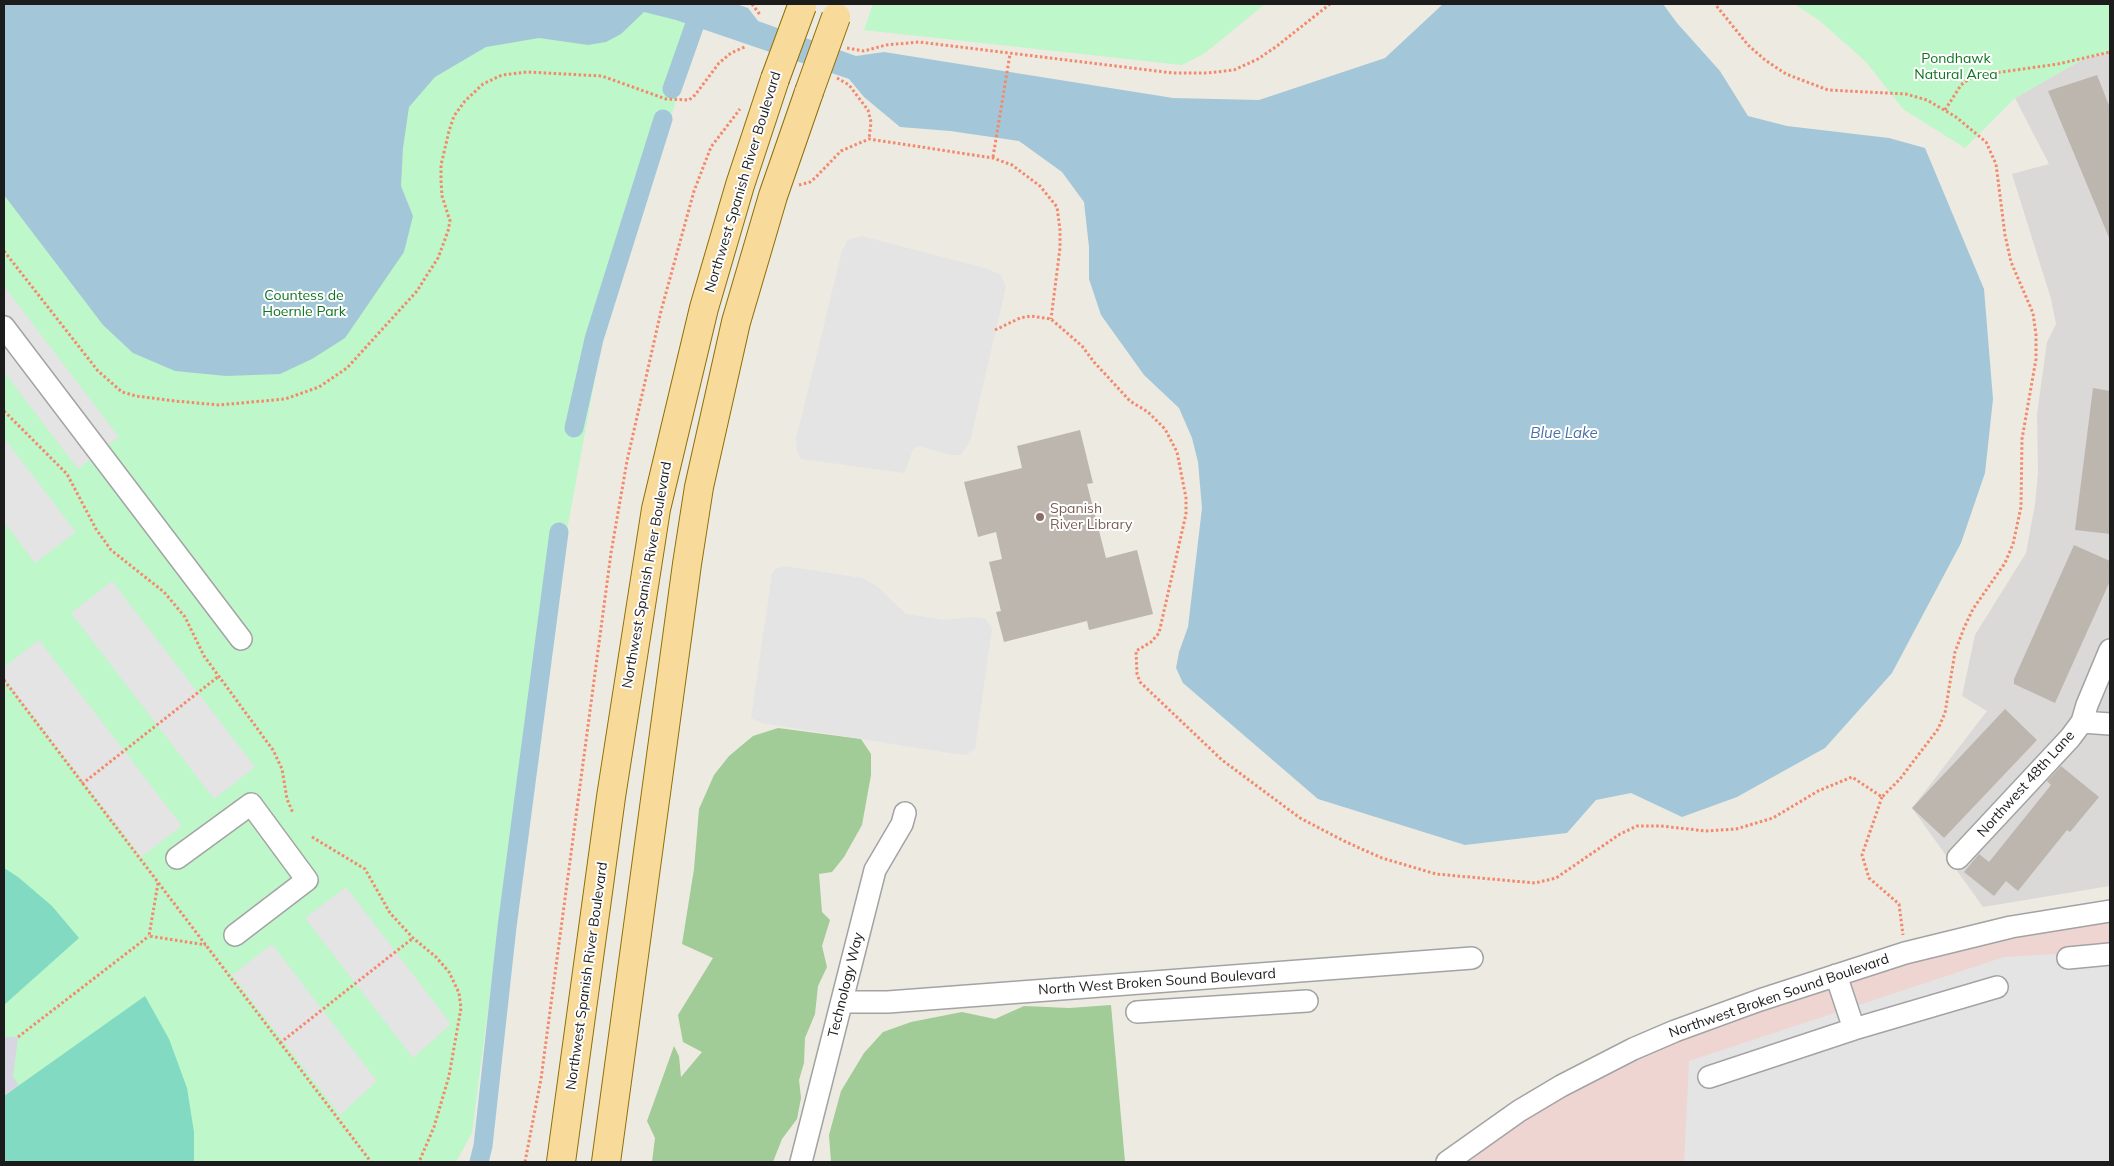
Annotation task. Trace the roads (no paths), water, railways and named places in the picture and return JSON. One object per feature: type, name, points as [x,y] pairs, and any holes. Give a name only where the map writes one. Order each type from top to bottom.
[{"type":"main road","name":"Northwest Spanish River Boulevard","points":[[561,1162],[611,797],[662,480],[722,242],[775,79],[802,5]]},
{"type":"main road","points":[[606,1162],[699,487],[738,313],[773,196],[838,10]]},
{"type":"main road","points":[[662,480],[699,487]]},
{"type":"main road","points":[[656,509],[694,516]]},
{"type":"street","points":[[4,327],[241,639]]},
{"type":"street","name":"Northwest 48th Lane","points":[[1958,858],[2070,738],[2082,722],[2087,705],[2110,650]]},
{"type":"street","points":[[2082,722],[2110,724]]},
{"type":"street","points":[[177,858],[250,804],[255,810],[307,880],[235,935]]},
{"type":"street","name":"Technology Way","points":[[801,1162],[875,870],[902,824],[905,813]]},
{"type":"street","name":"Northwest Broken Sound Boulevard","points":[[1447,1162],[1519,1111],[1570,1082],[1633,1050],[1720,1014],[1905,953],[2011,927],[2110,911]]},
{"type":"street","points":[[2068,958],[2110,954]]},
{"type":"street","name":"North West Broken Sound Boulevard","points":[[842,1002],[888,1002],[1472,958]]},
{"type":"street","points":[[1137,1012],[1300,1002],[1290,972]]},
{"type":"street","points":[[1836,975],[1854,1029]]},
{"type":"street","points":[[1709,1077],[1854,1029],[1997,987]]},
{"type":"water","name":"Blue Lake","points":[[4,4],[736,4],[748,8],[758,21],[856,56],[884,52],[1173,98],[1259,100],[1385,58],[1443,4],[1663,4],[1677,23],[1720,71],[1748,116],[1787,126],[1889,138],[1925,148],[1984,289],[1993,399],[1985,473],[1961,543],[1892,673],[1825,748],[1737,797],[1682,817],[1631,793],[1596,800],[1567,833],[1465,845],[1318,799],[1183,683],[1176,668],[1179,652],[1188,627],[1202,508],[1198,462],[1192,438],[1179,408],[1144,375],[1101,315],[1089,279],[1089,247],[1084,202],[1062,172],[1019,141],[950,131],[900,127],[864,97],[849,79],[676,20],[644,12],[621,34],[606,42],[588,45],[539,38],[486,47],[435,77],[409,107],[403,148],[401,186],[413,216],[404,252],[345,338],[312,359],[280,374],[226,376],[175,371],[133,353],[103,325],[4,195]]},
{"type":"waterway","points":[[672,89],[702,4]]},
{"type":"waterway","points":[[574,428],[594,339],[663,119]]},
{"type":"waterway","points":[[479,1162],[483,1146],[507,927],[559,532]]},
{"type":"place","name":"Spanish River Library","points":[[1040,517]]},
{"type":"park label","name":"Pondhawk Natural Area","points":[[1956,68]]},
{"type":"park label","name":"Countess de Hoernle Park","points":[[304,304]]}]
